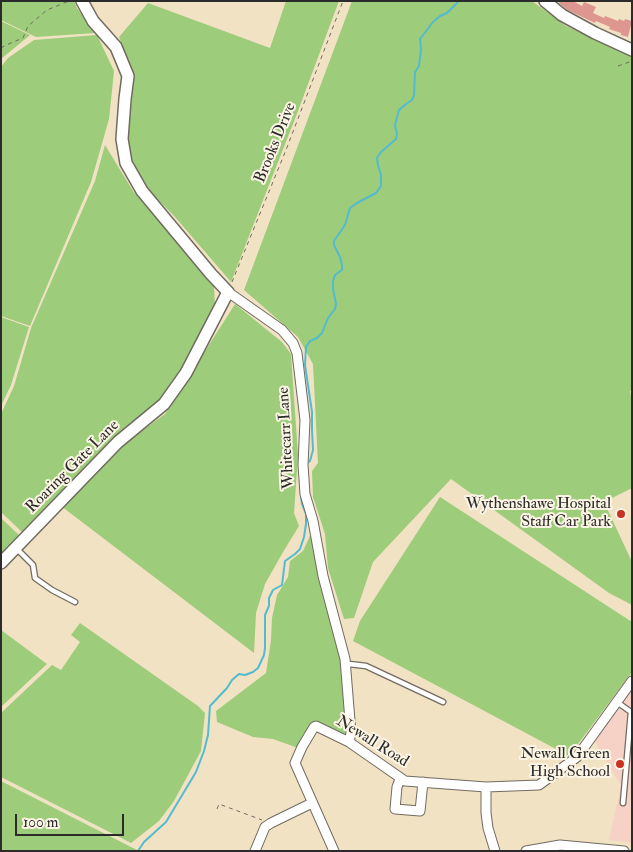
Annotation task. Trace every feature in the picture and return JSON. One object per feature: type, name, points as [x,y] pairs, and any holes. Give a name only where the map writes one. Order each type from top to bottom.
[{"type":"street","name":"Whitecarr Lane","points":[[82,1],[94,21],[116,47],[128,76],[122,139],[126,163],[142,191],[228,292],[282,330],[293,343],[297,353],[305,420],[303,465],[306,494],[323,576],[345,659],[349,742]]},
{"type":"street","points":[[545,1],[562,15],[632,50]]},
{"type":"street","name":"Roaring Gate Lane","points":[[1,563],[118,442],[164,404],[186,373],[228,292]]},
{"type":"street","name":"Newall Road","points":[[334,851],[295,763],[302,747],[316,726],[349,742],[405,781],[486,787],[539,785],[577,757],[632,681]]},
{"type":"street","points":[[400,778],[395,809],[420,811],[423,782]]},
{"type":"street","points":[[486,787],[488,828],[495,851]]},
{"type":"street","points":[[255,851],[265,828],[270,823],[312,803]]},
{"type":"street","points":[[526,851],[560,848],[624,851]]},
{"type":"lane","points":[[16,548],[33,565],[35,578],[52,590],[75,602]]},
{"type":"lane","points":[[345,666],[350,664],[366,666],[443,702]]},
{"type":"lane","points":[[616,701],[631,712],[623,803]]},
{"type":"path","points":[[1,48],[6,44],[23,38],[28,26],[47,10],[69,1]]},
{"type":"path","name":"Brooks Drive","points":[[228,292],[286,150],[343,1]]},
{"type":"path","points":[[618,66],[632,61]]},
{"type":"path","points":[[217,809],[219,804],[270,823]]},
{"type":"shaded area","name":"Newall Green High School","points":[[632,690],[632,843],[609,840],[621,786],[594,740]]},
{"type":"green space","points":[[1,1],[74,1],[95,33],[36,37],[1,20]]},
{"type":"green space","points":[[286,1],[339,1],[231,282],[175,217],[146,187],[131,161],[126,124],[133,76],[119,37],[148,3],[270,48]]},
{"type":"green space","points":[[352,1],[532,1],[566,26],[632,57],[632,390],[630,391],[632,402],[632,488],[604,502],[632,562],[632,605],[609,593],[451,479],[373,562],[354,618],[344,619],[328,568],[325,534],[313,497],[312,471],[318,463],[313,364],[298,337],[244,290]]},
{"type":"green space","points":[[1,21],[30,35],[1,59]]},
{"type":"green space","points":[[97,35],[114,71],[109,119],[91,182],[30,326],[1,316],[1,67],[8,58],[34,40]]},
{"type":"green space","points":[[105,145],[133,191],[214,285],[215,308],[180,372],[158,404],[23,533],[1,512],[1,414],[14,386],[31,328],[95,181]]},
{"type":"green space","points":[[235,304],[282,342],[291,354],[298,455],[294,513],[299,526],[265,584],[256,613],[254,653],[61,506],[127,442],[165,414]]},
{"type":"green space","points":[[1,317],[29,327],[11,385],[1,406]]},
{"type":"green space","points":[[440,497],[632,622],[632,672],[569,756],[353,641],[360,621]]},
{"type":"green space","points":[[1,518],[20,536],[1,556]]},
{"type":"green space","points":[[313,529],[319,578],[341,663],[347,729],[346,735],[314,722],[298,748],[273,739],[253,737],[217,722],[216,711],[266,673],[272,618],[277,595],[288,577],[290,561],[303,551]]},
{"type":"green space","points":[[80,623],[198,706],[205,713],[201,751],[174,801],[159,821],[131,843],[1,777],[1,713],[52,665],[61,670],[80,642],[71,635]]},
{"type":"green space","points":[[1,630],[47,664],[1,707]]},
{"type":"green space","points":[[1,781],[137,850],[1,851]]},
{"type":"building","points":[[560,1],[573,1],[582,6],[584,2],[596,7],[593,13],[604,18],[605,16],[618,21],[619,19],[624,21],[625,19],[632,21],[628,37],[609,29],[610,27],[596,21],[595,23],[566,9],[559,3]]},
{"type":"waterway","points":[[306,464],[310,461],[313,450],[312,412],[305,365],[306,347],[310,341],[322,333],[328,318],[335,309],[333,281],[335,275],[342,270],[342,265],[334,241],[345,225],[350,208],[376,193],[381,186],[381,175],[377,158],[396,139],[395,125],[399,110],[412,100],[414,95],[415,72],[419,66],[421,50],[420,39],[433,22],[447,13],[459,1]]},
{"type":"waterway","points":[[138,851],[144,842],[166,822],[196,772],[208,735],[210,706],[239,674],[245,675],[258,668],[264,655],[265,615],[269,606],[269,598],[273,590],[282,585],[285,561],[300,549],[304,537],[306,514],[301,496]]},
{"type":"place","name":"Wythenshawe Hospital Staff Car Park","points":[[621,514]]},
{"type":"place","name":"Newall Green High School","points":[[620,764]]}]
